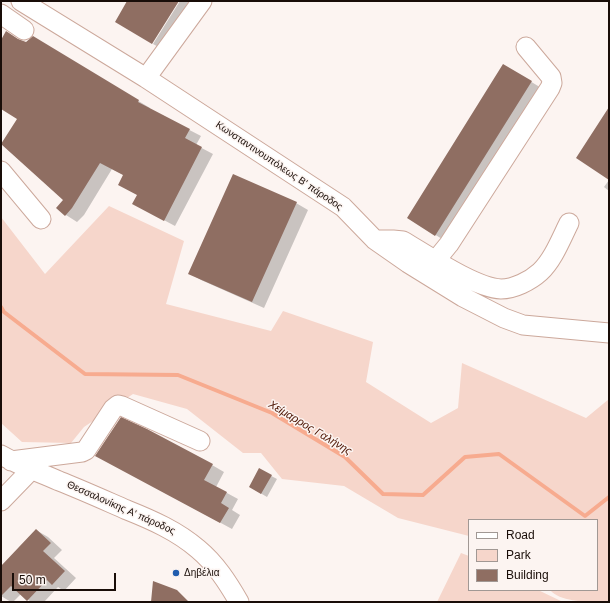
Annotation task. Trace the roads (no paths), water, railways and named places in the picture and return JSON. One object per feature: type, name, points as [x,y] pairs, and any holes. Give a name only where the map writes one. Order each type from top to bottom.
[{"type":"street","name":"Κωνσταντινουπόλεως Β' πάροδος","points":[[20,1],[146,78],[343,207],[375,240],[408,263],[464,298],[504,318],[523,325],[609,333]]},
{"type":"street","points":[[146,78],[202,1]]},
{"type":"street","points":[[1,14],[24,30]]},
{"type":"street","points":[[436,260],[449,244],[550,88],[552,82],[551,77],[526,47]]},
{"type":"street","points":[[1,171],[41,220]]},
{"type":"street","points":[[375,240],[403,241],[473,281],[490,288],[502,289],[528,281],[540,272],[548,262],[569,223]]},
{"type":"street","points":[[6,458],[82,452],[86,450],[113,409],[118,405],[200,441]]},
{"type":"street","name":"Θεσσαλονίκης Α' πάροδος","points":[[6,458],[31,470],[147,518],[176,533],[199,550],[215,566],[240,602]]},
{"type":"street","points":[[1,501],[31,470]]},
{"type":"waterway","name":"Χείμαρρος Γαλήνης","points":[[1,307],[4,312],[85,374],[178,375],[272,413],[345,457],[383,494],[423,495],[465,457],[499,454],[585,516],[609,497]]},
{"type":"place","name":"Δηβέλια","points":[[176,573]]}]
